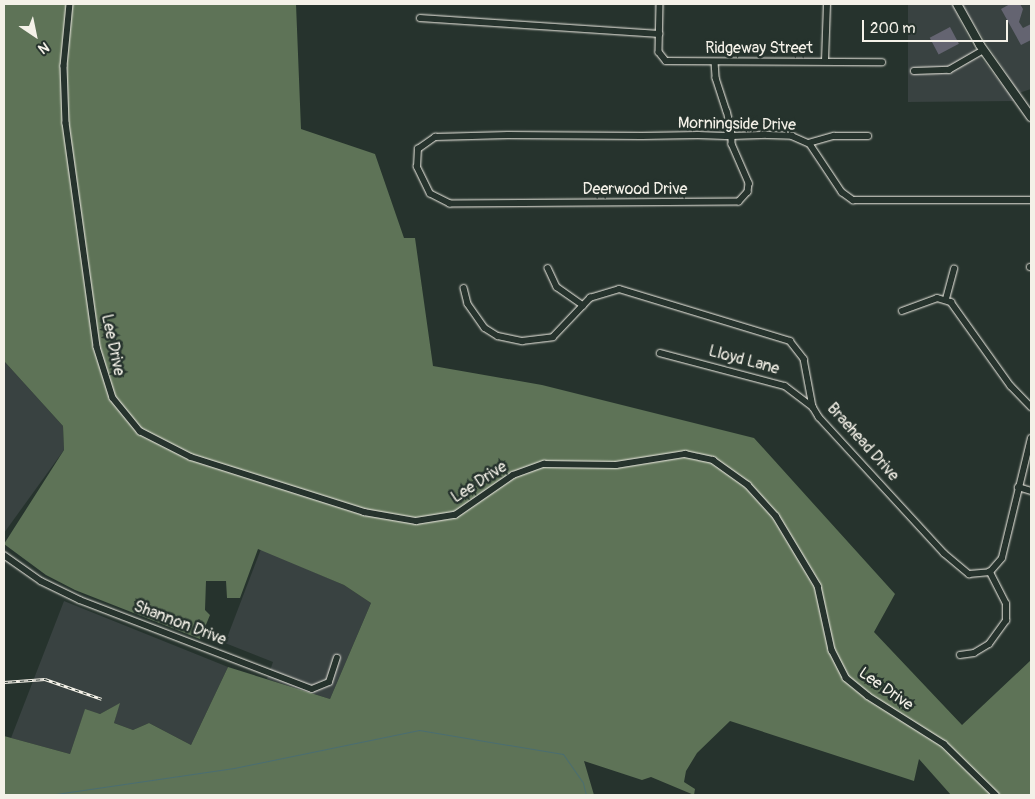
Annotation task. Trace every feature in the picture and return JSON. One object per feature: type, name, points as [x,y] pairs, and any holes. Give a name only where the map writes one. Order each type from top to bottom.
[{"type":"main road","points":[[957,4],[983,50],[1031,117]]},
{"type":"street","name":"Lee Drive","points":[[70,4],[64,57],[66,116],[97,347],[113,398],[140,431],[191,457],[364,512],[416,521],[455,514],[513,475],[544,464],[616,465],[685,454],[714,460],[748,485],[776,516],[822,596],[832,650],[846,678],[868,696],[944,744],[996,795]]},
{"type":"street","points":[[420,18],[660,34],[660,4]]},
{"type":"street","points":[[825,61],[827,4]]},
{"type":"street","name":"Ridgeway Street","points":[[660,34],[659,52],[665,60],[715,62],[882,62]]},
{"type":"street","points":[[914,71],[949,70],[983,50]]},
{"type":"street","name":"Deerwood Drive","points":[[417,150],[417,167],[426,189],[434,198],[450,204],[733,203],[743,200],[749,188],[732,136],[715,62]]},
{"type":"street","name":"Morningside Drive","points":[[417,150],[430,138],[446,136],[795,136],[809,143],[844,194],[858,201],[1031,200]]},
{"type":"street","points":[[809,143],[834,136],[868,136]]},
{"type":"street","points":[[548,268],[555,285],[583,305]]},
{"type":"street","points":[[946,299],[954,269]]},
{"type":"street","name":"Braehead Drive","points":[[464,288],[468,304],[485,328],[498,336],[522,341],[553,337],[583,305],[605,290],[626,290],[779,335],[792,342],[804,359],[813,407],[951,560],[970,574],[990,572]]},
{"type":"street","points":[[902,311],[928,299],[946,299],[960,310],[1011,386],[1031,407]]},
{"type":"street","name":"Lloyd Lane","points":[[660,353],[785,386],[813,407]]},
{"type":"street","points":[[960,655],[974,653],[988,644],[1006,621],[1006,604],[990,572],[1004,553],[1031,438]]},
{"type":"street","points":[[1018,487],[1031,491]]},
{"type":"street","name":"Shannon Drive","points":[[4,555],[41,582],[80,600],[312,689],[329,682],[337,658]]},
{"type":"shaded area","points":[[908,4],[952,4],[974,49],[1015,101],[908,102]]},
{"type":"shaded area","points":[[961,4],[1031,4],[1031,89],[1019,93]]},
{"type":"shaded area","points":[[4,361],[63,426],[64,450],[4,533]]},
{"type":"shaded area","points":[[261,549],[344,585],[371,603],[330,699],[267,679],[273,662],[225,643]]},
{"type":"shaded area","points":[[64,601],[228,667],[191,745],[149,723],[133,730],[114,723],[119,704],[100,714],[85,710],[70,754],[11,738]]},
{"type":"green space","points":[[4,4],[296,4],[301,129],[375,154],[404,238],[415,238],[433,366],[542,385],[754,438],[895,594],[874,632],[962,725],[1031,660],[1031,795],[951,795],[919,759],[914,781],[730,721],[697,753],[686,771],[684,782],[695,789],[694,795],[651,777],[642,780],[584,761],[594,795],[4,795],[4,736],[70,754],[85,709],[100,714],[120,703],[114,723],[133,730],[149,723],[191,745],[228,667],[330,699],[371,603],[344,585],[258,549],[240,598],[227,598],[226,581],[206,581],[205,610],[210,615],[200,639],[75,590],[46,575],[4,544],[64,450],[63,426],[4,361]]},
{"type":"building","points":[[1010,4],[1020,4],[1023,9],[1019,22],[1023,28],[1031,24],[1031,40],[1021,45],[1001,9]]},
{"type":"building","points":[[950,27],[959,44],[939,55],[930,38]]},
{"type":"waterway","points":[[49,795],[234,768],[419,730],[563,754],[583,783],[586,795]]},
{"type":"railway","points":[[4,682],[45,679],[102,699]]}]
